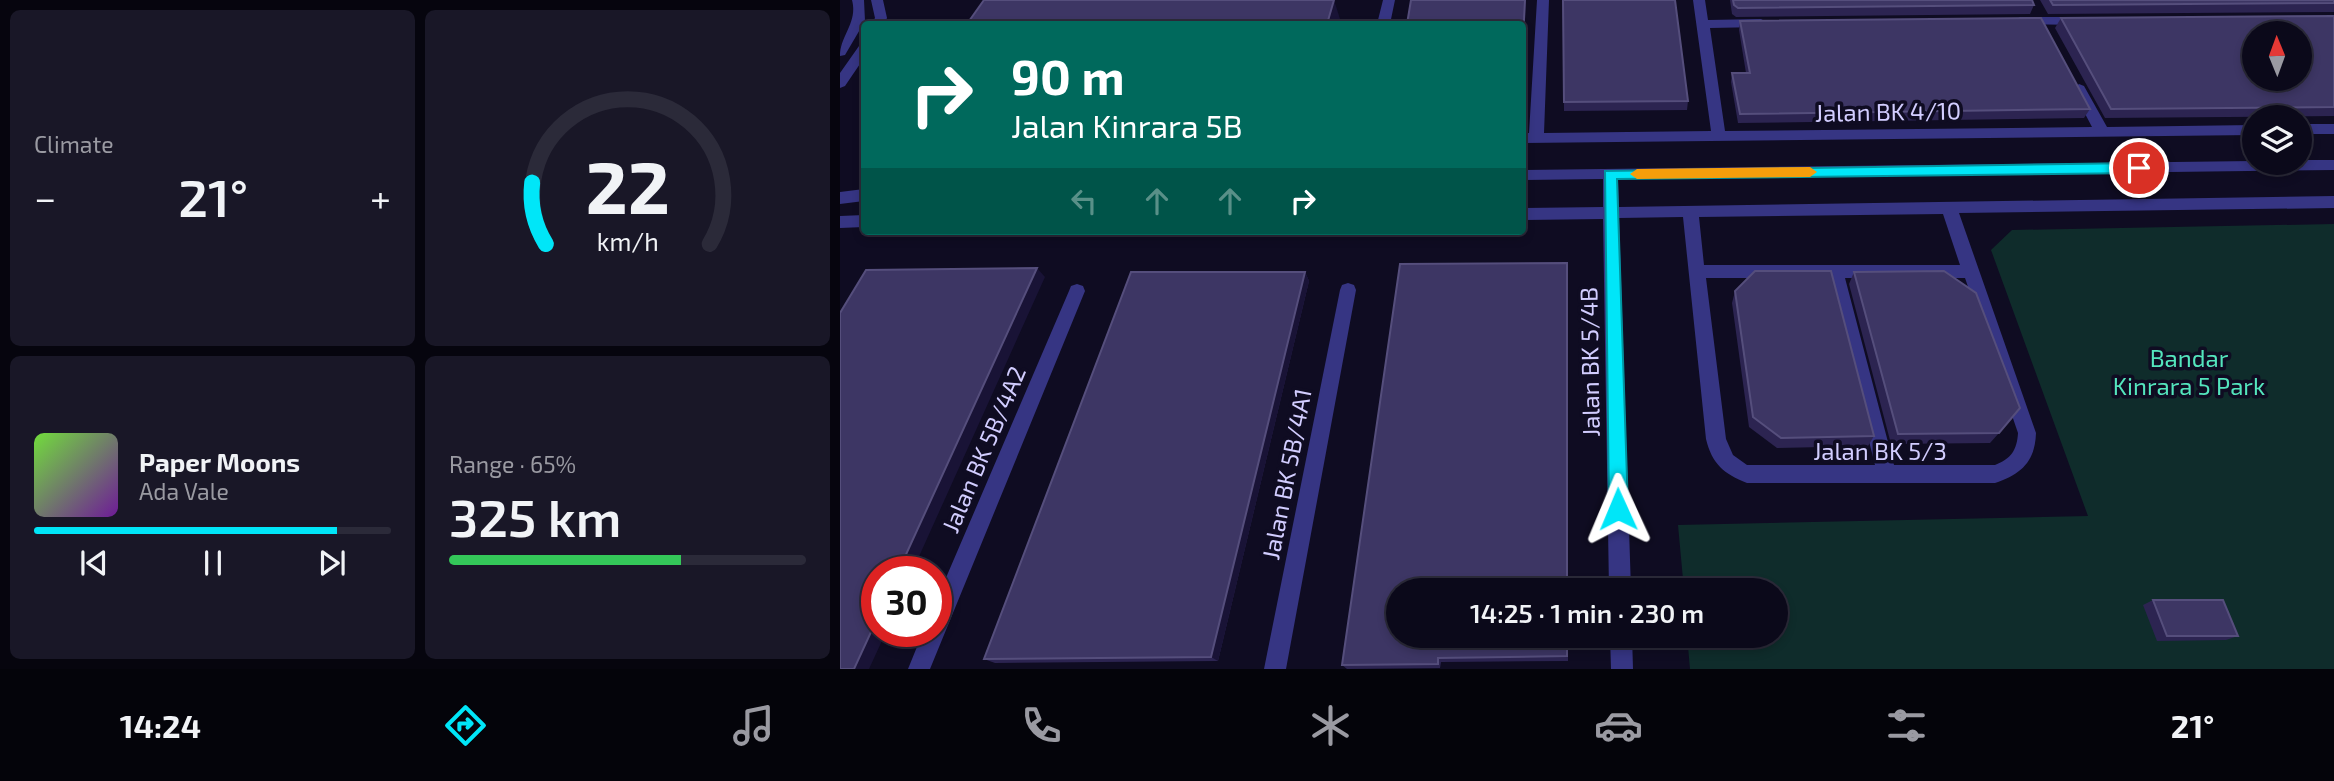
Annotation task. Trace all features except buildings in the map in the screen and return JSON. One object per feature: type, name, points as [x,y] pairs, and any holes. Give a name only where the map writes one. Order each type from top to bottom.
[{"type":"street","points":[[840,52],[859,23],[861,9],[858,0]]},
{"type":"street","points":[[877,0],[880,21]]},
{"type":"street","points":[[1385,21],[1389,0]]},
{"type":"street","points":[[1529,137],[1544,0]]},
{"type":"street","points":[[1699,0],[1719,136]]},
{"type":"street","points":[[2002,22],[2095,21]]},
{"type":"street","points":[[1702,24],[1770,23]]},
{"type":"street","points":[[840,83],[861,53]]},
{"type":"street","points":[[2069,70],[2102,131]]},
{"type":"street","points":[[2312,129],[2334,128]]},
{"type":"street","name":"Jalan BK 4/10","points":[[1529,137],[2242,130]]},
{"type":"street","points":[[1526,175],[2334,165]]},
{"type":"street","name":"Jalan BK 5/4B","points":[[1610,174],[1620,578]]},
{"type":"street","points":[[840,215],[852,197]]},
{"type":"street","points":[[1526,214],[2334,202]]},
{"type":"street","name":"Jalan BK 5/3","points":[[1690,212],[1716,439],[1724,461],[1733,470],[1747,474],[1995,474],[2011,470],[2023,459],[2027,447],[2027,433],[1949,208]]},
{"type":"street","points":[[840,222],[861,222]]},
{"type":"street","points":[[1835,271],[1887,475]]},
{"type":"street","points":[[1696,272],[1970,271]]},
{"type":"street","name":"Jalan BK 5B/4A2","points":[[952,589],[1077,290]]},
{"type":"street","name":"Jalan BK 5B/4A1","points":[[1275,669],[1348,290]]},
{"type":"street","name":"Jalan BK 5B/4A2","points":[[919,669],[928,647]]},
{"type":"street","points":[[1621,648],[1622,669]]},
{"type":"green space","name":"Bandar Kinrara 5 Park","points":[[2334,224],[2334,669],[1690,669],[1688,648],[1788,648],[1788,578],[1683,578],[1678,525],[2088,516],[1991,250],[2012,230]]},
{"type":"slow traffic","points":[[1637,174],[1810,172]]},
{"type":"route","points":[[1618,509],[1610,174],[2139,168]]}]
